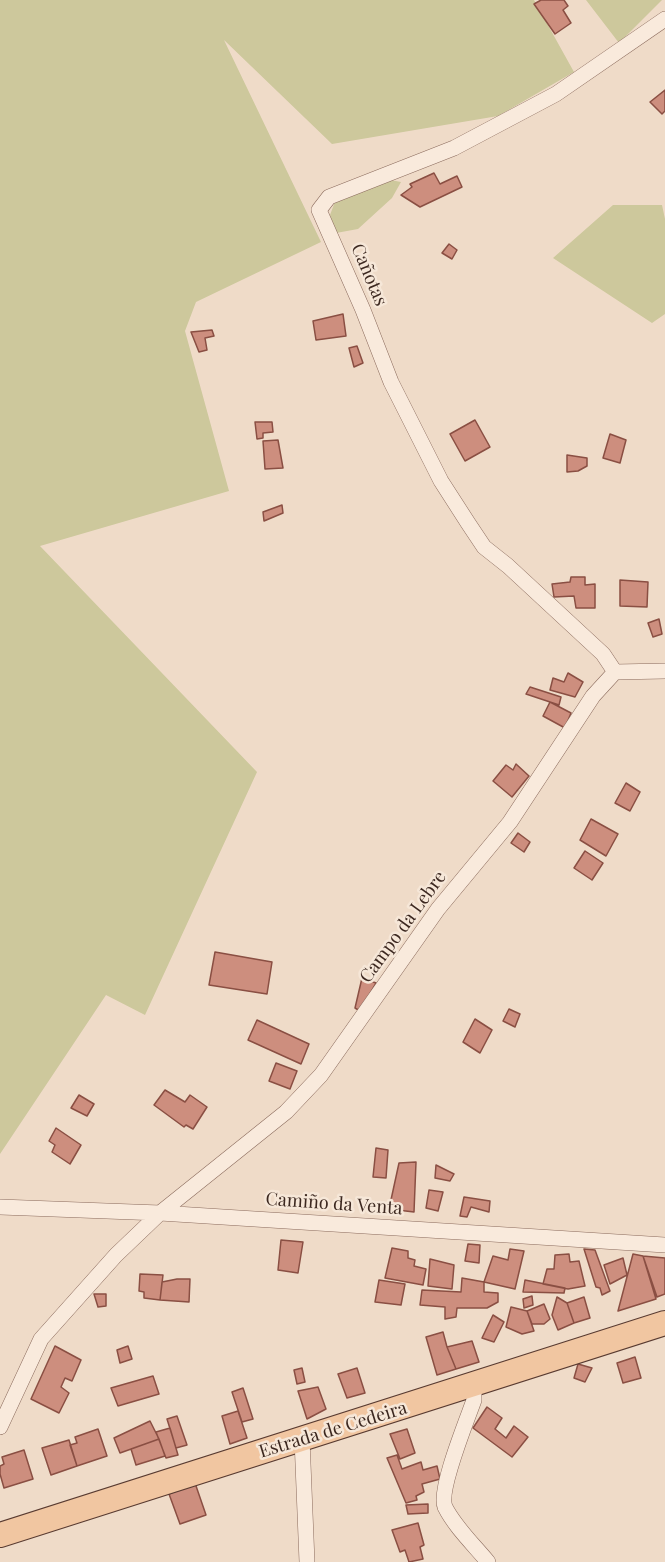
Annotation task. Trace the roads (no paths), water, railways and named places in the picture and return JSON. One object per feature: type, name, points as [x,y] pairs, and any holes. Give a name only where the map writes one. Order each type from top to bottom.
[{"type":"main road","name":"Estrada de Cedeira","points":[[0,1535],[474,1386],[665,1323]]},
{"type":"street","name":"Cañotas","points":[[615,672],[603,654],[508,566],[484,547],[462,514],[441,481],[391,382],[363,310],[319,210],[329,196],[454,148],[556,94],[665,19]]},
{"type":"street","points":[[615,672],[665,671]]},
{"type":"street","name":"Campo da Lebre","points":[[0,1427],[41,1339],[116,1255],[160,1213],[286,1112],[321,1075],[438,909],[510,822],[593,696],[615,672]]},
{"type":"street","name":"Camiño da Venta","points":[[0,1207],[160,1213],[665,1245]]},
{"type":"street","points":[[474,1386],[474,1400],[444,1487],[444,1505],[457,1525],[488,1562]]},
{"type":"street","points":[[302,1439],[307,1562]]}]
